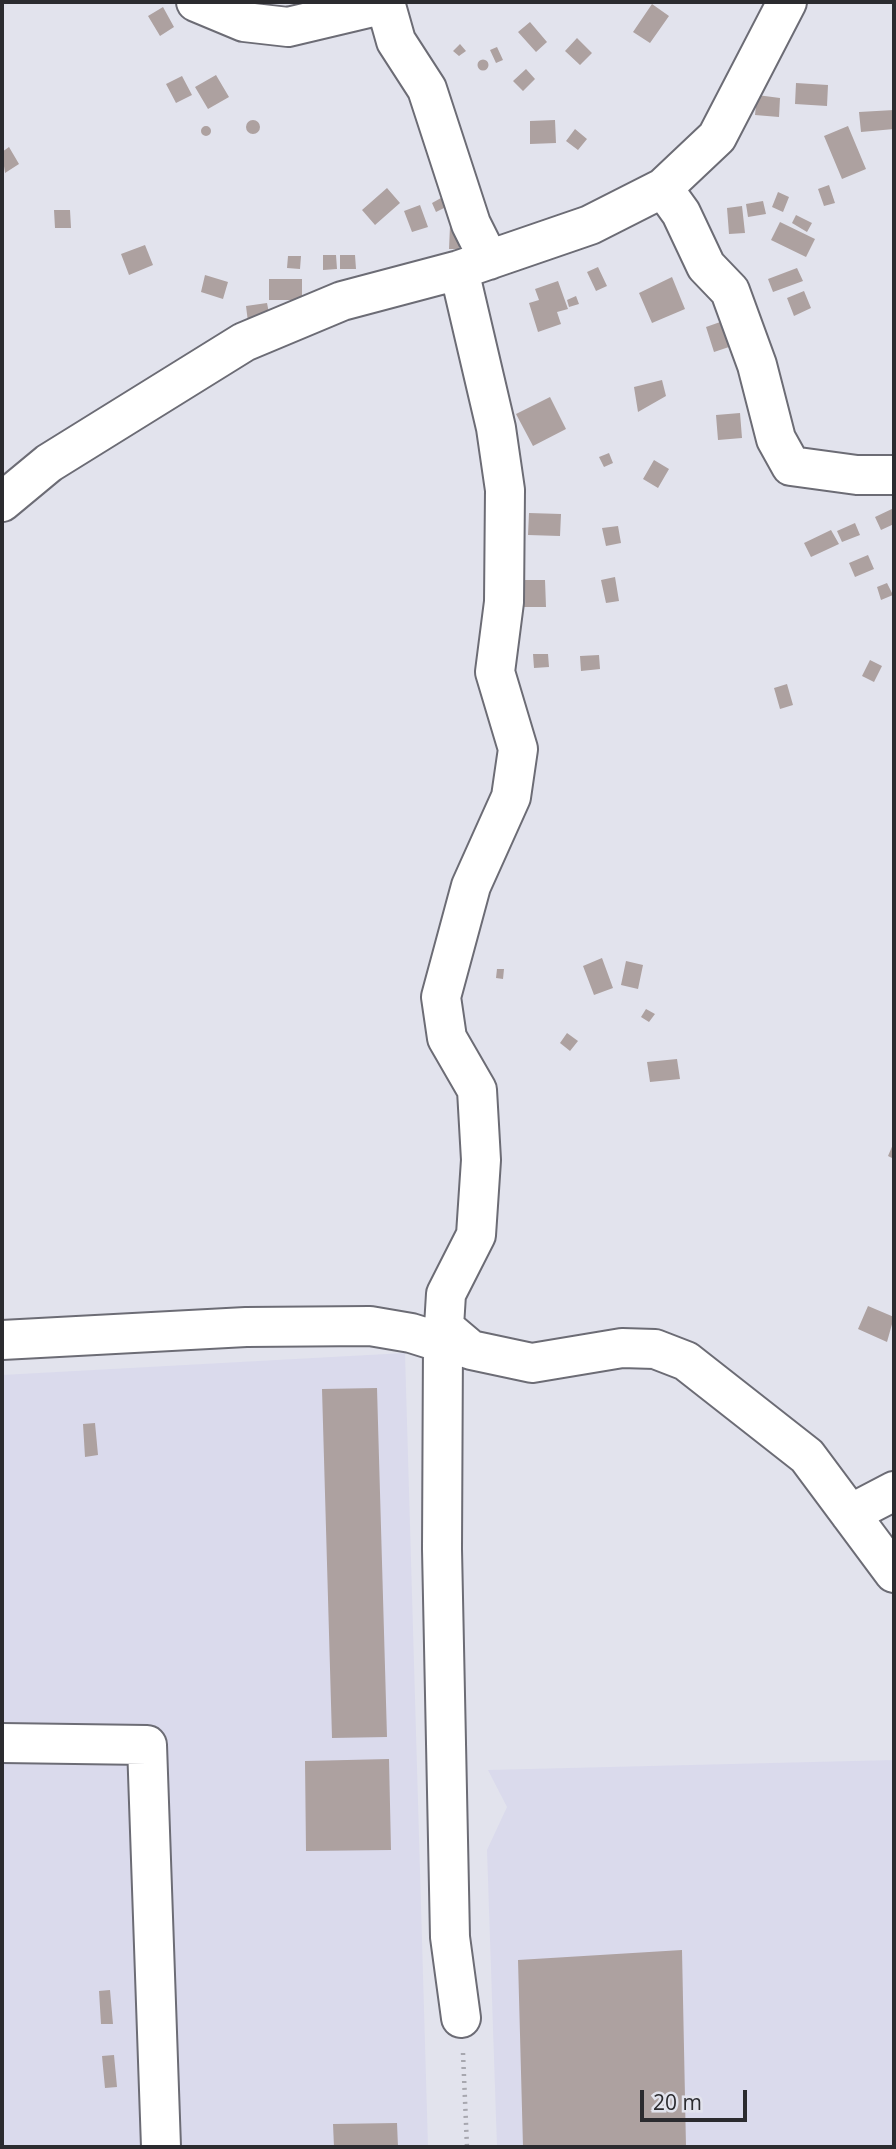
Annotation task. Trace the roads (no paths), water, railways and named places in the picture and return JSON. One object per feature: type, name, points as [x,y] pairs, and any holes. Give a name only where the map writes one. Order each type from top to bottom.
[{"type":"street","points":[[196,2],[244,22],[288,27],[385,3],[396,41],[427,89],[471,224],[474,265],[505,490],[504,602],[495,672],[518,749],[511,797],[471,886],[441,997],[447,1038],[477,1090],[481,1160],[476,1235],[446,1294],[444,1336],[442,1549],[450,1937],[461,2018]]},
{"type":"street","points":[[2,502],[49,463],[244,342],[342,301],[474,265],[590,225],[663,188],[717,137],[787,2]]},
{"type":"street","points":[[663,188],[681,213],[706,266],[730,291],[757,365],[776,439],[791,466],[857,475],[894,475]]},
{"type":"street","points":[[2,1340],[246,1327],[370,1326],[444,1336],[471,1350],[531,1363],[622,1348],[654,1349],[686,1361],[799,1449],[894,1573]]},
{"type":"street","points":[[850,1514],[894,1491]]},
{"type":"street","points":[[2,1743],[147,1745],[161,2147]]}]
